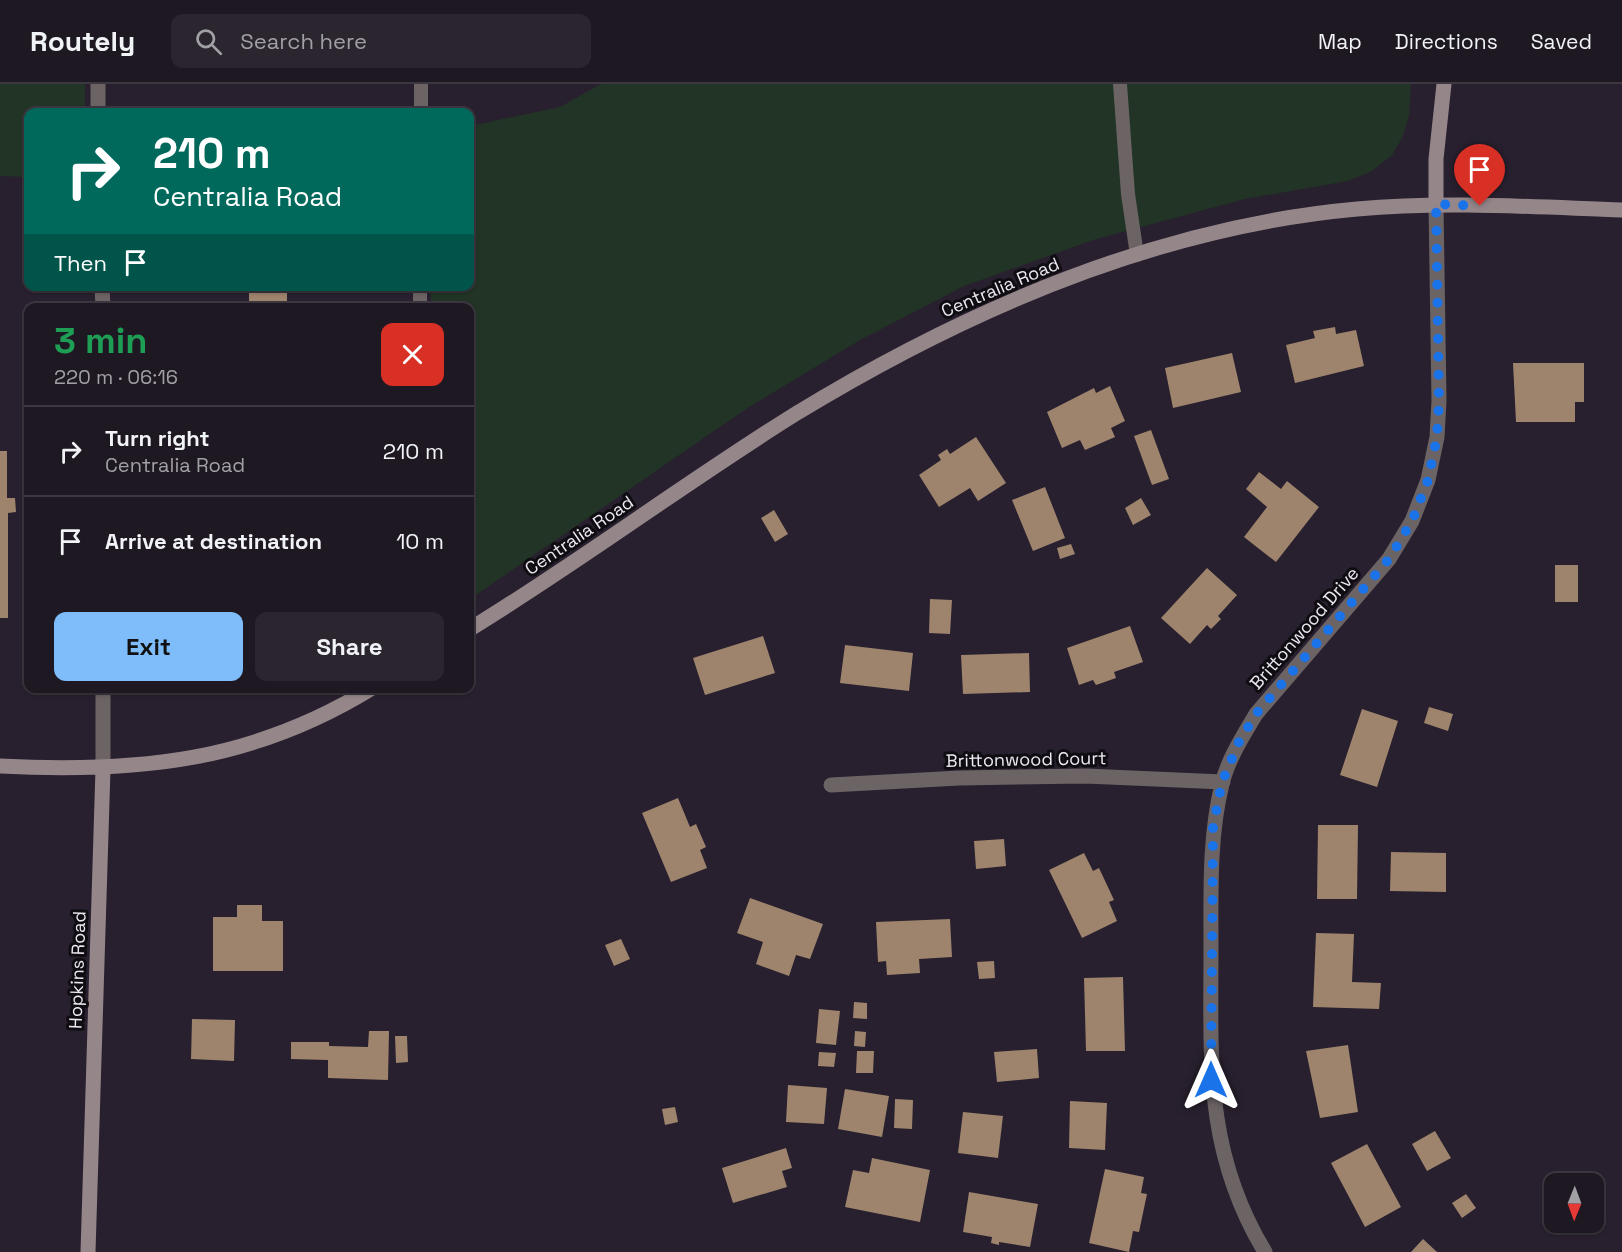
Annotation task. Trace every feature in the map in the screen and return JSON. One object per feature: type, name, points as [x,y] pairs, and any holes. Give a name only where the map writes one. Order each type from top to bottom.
[{"type":"main road","points":[[1436,204],[1436,159],[1443,84]]},
{"type":"main road","name":"Centralia Road","points":[[474,626],[796,414],[902,353],[990,310],[1083,273],[1137,255],[1266,222],[1354,209],[1436,204],[1622,210]]},
{"type":"main road","points":[[0,766],[103,769],[166,763],[228,750],[290,730],[364,693]]},
{"type":"main road","name":"Hopkins Road","points":[[88,1252],[103,769]]},
{"type":"street","points":[[98,84],[98,108]]},
{"type":"street","name":"Brittonwood Drive","points":[[1265,1252],[1249,1226],[1230,1181],[1217,1130],[1211,1080],[1213,827],[1222,782],[1239,742],[1256,714],[1389,559],[1412,521],[1428,480],[1437,437],[1439,401],[1436,204]]},
{"type":"street","name":"Hopkins Road","points":[[103,693],[103,769]]},
{"type":"street","name":"Brittonwood Court","points":[[831,785],[959,778],[1086,776],[1222,782]]},
{"type":"lane","points":[[421,84],[421,108]]},
{"type":"lane","points":[[1120,84],[1128,194],[1137,255]]},
{"type":"green space","points":[[0,84],[85,84],[85,108],[24,108],[24,177],[0,176]]},
{"type":"green space","points":[[601,84],[1411,84],[1409,116],[1403,136],[1392,155],[1372,171],[1348,181],[1245,199],[1096,239],[964,286],[860,340],[746,409],[474,596],[474,303],[431,303],[431,291],[474,291],[474,125],[560,107]]},
{"type":"building","points":[[249,291],[287,291],[287,303],[249,303]]},
{"type":"building","points":[[372,291],[392,291],[392,293],[372,293]]},
{"type":"building","points":[[1335,327],[1336,334],[1356,330],[1364,366],[1295,383],[1286,345],[1315,338],[1313,331]]},
{"type":"building","points":[[1232,353],[1241,392],[1173,408],[1165,368]]},
{"type":"building","points":[[1513,363],[1584,363],[1584,402],[1575,402],[1575,422],[1516,422]]},
{"type":"building","points":[[1110,386],[1125,421],[1111,428],[1115,437],[1085,450],[1080,440],[1062,448],[1047,412],[1094,388],[1096,393]]},
{"type":"building","points":[[1151,430],[1169,479],[1152,485],[1134,436]]},
{"type":"building","points":[[976,437],[1006,483],[978,501],[970,488],[939,507],[919,475],[941,460],[938,455],[947,449],[950,454]]},
{"type":"building","points":[[0,451],[7,451],[7,498],[15,498],[16,512],[8,513],[8,618],[0,618]]},
{"type":"building","points":[[1259,472],[1281,489],[1287,481],[1319,507],[1276,562],[1244,537],[1267,507],[1246,489]]},
{"type":"building","points":[[1045,487],[1065,538],[1033,551],[1012,500]]},
{"type":"building","points":[[1141,498],[1151,515],[1133,525],[1125,508]]},
{"type":"building","points":[[774,510],[788,534],[775,542],[761,518]]},
{"type":"building","points":[[1071,544],[1075,554],[1060,559],[1057,548]]},
{"type":"building","points":[[1555,565],[1578,565],[1578,602],[1555,602]]},
{"type":"building","points":[[1207,568],[1237,595],[1218,616],[1221,619],[1211,629],[1207,625],[1190,644],[1161,618]]},
{"type":"building","points":[[930,599],[952,600],[950,634],[929,633]]},
{"type":"building","points":[[1130,626],[1143,662],[1114,672],[1116,678],[1096,685],[1093,680],[1079,685],[1067,648]]},
{"type":"building","points":[[763,636],[775,673],[705,695],[693,658]]},
{"type":"building","points":[[845,645],[913,653],[909,691],[840,683]]},
{"type":"building","points":[[1029,653],[1030,692],[963,694],[961,655]]},
{"type":"building","points":[[1429,707],[1453,714],[1448,731],[1424,723]]},
{"type":"building","points":[[1362,709],[1398,721],[1377,787],[1340,775]]},
{"type":"building","points":[[678,798],[690,827],[696,824],[706,847],[700,850],[707,868],[671,882],[642,813]]},
{"type":"building","points":[[1318,825],[1358,825],[1357,899],[1317,899]]},
{"type":"building","points":[[1004,839],[1006,866],[976,869],[974,841]]},
{"type":"building","points":[[1391,852],[1446,853],[1446,892],[1390,891]]},
{"type":"building","points":[[1084,853],[1093,871],[1099,868],[1114,900],[1109,902],[1117,921],[1082,938],[1049,870]]},
{"type":"building","points":[[750,898],[823,924],[810,959],[796,955],[789,976],[756,964],[763,942],[737,933]]},
{"type":"building","points":[[237,905],[262,905],[262,921],[283,921],[283,971],[213,971],[213,917],[237,917]]},
{"type":"building","points":[[950,919],[952,957],[919,959],[920,973],[887,975],[886,961],[878,962],[876,922]]},
{"type":"building","points":[[1316,933],[1354,934],[1352,982],[1381,983],[1379,1009],[1313,1007]]},
{"type":"building","points":[[621,939],[630,959],[614,966],[605,945]]},
{"type":"building","points":[[994,961],[995,978],[979,979],[977,962]]},
{"type":"building","points":[[1123,977],[1125,1051],[1086,1051],[1084,978]]},
{"type":"building","points":[[854,1002],[867,1003],[867,1019],[853,1018]]},
{"type":"building","points":[[819,1009],[840,1011],[836,1045],[816,1043]]},
{"type":"building","points":[[192,1019],[235,1020],[234,1061],[191,1059]]},
{"type":"building","points":[[369,1031],[389,1031],[388,1080],[328,1078],[328,1060],[291,1059],[291,1042],[329,1042],[329,1046],[368,1047]]},
{"type":"building","points":[[855,1031],[866,1032],[865,1047],[854,1046]]},
{"type":"building","points":[[395,1036],[407,1036],[408,1062],[396,1063]]},
{"type":"building","points":[[1348,1045],[1358,1112],[1320,1118],[1306,1051]]},
{"type":"building","points":[[1037,1049],[1039,1078],[997,1082],[994,1052]]},
{"type":"building","points":[[857,1051],[874,1051],[873,1073],[856,1073]]},
{"type":"building","points":[[819,1052],[836,1053],[834,1067],[818,1066]]},
{"type":"building","points":[[788,1085],[827,1088],[824,1124],[786,1122]]},
{"type":"building","points":[[845,1089],[889,1096],[882,1137],[838,1129]]},
{"type":"building","points":[[895,1099],[913,1100],[912,1129],[894,1128]]},
{"type":"building","points":[[1070,1101],[1107,1103],[1105,1150],[1069,1148]]},
{"type":"building","points":[[675,1107],[678,1122],[665,1125],[662,1109]]},
{"type":"building","points":[[963,1112],[1003,1116],[998,1158],[958,1153]]},
{"type":"building","points":[[1435,1131],[1451,1158],[1427,1171],[1412,1144]]},
{"type":"building","points":[[1367,1144],[1401,1207],[1365,1227],[1331,1163]]},
{"type":"building","points":[[786,1148],[792,1168],[782,1171],[787,1187],[733,1203],[722,1168]]},
{"type":"building","points":[[872,1158],[930,1170],[920,1222],[845,1207],[853,1170],[869,1173]]},
{"type":"building","points":[[1105,1169],[1144,1177],[1141,1193],[1147,1194],[1139,1232],[1133,1231],[1129,1252],[1089,1243]]},
{"type":"building","points":[[969,1192],[1038,1204],[1030,1247],[999,1242],[999,1245],[991,1243],[992,1237],[963,1232]]},
{"type":"building","points":[[1466,1194],[1476,1208],[1462,1218],[1452,1203]]},
{"type":"building","points":[[1423,1239],[1437,1252],[1411,1252]]},
{"type":"route","points":[[1211,1080],[1211,880],[1213,827],[1222,782],[1239,742],[1256,714],[1389,559],[1412,521],[1428,480],[1437,437],[1439,401],[1436,204],[1480,206]]}]
